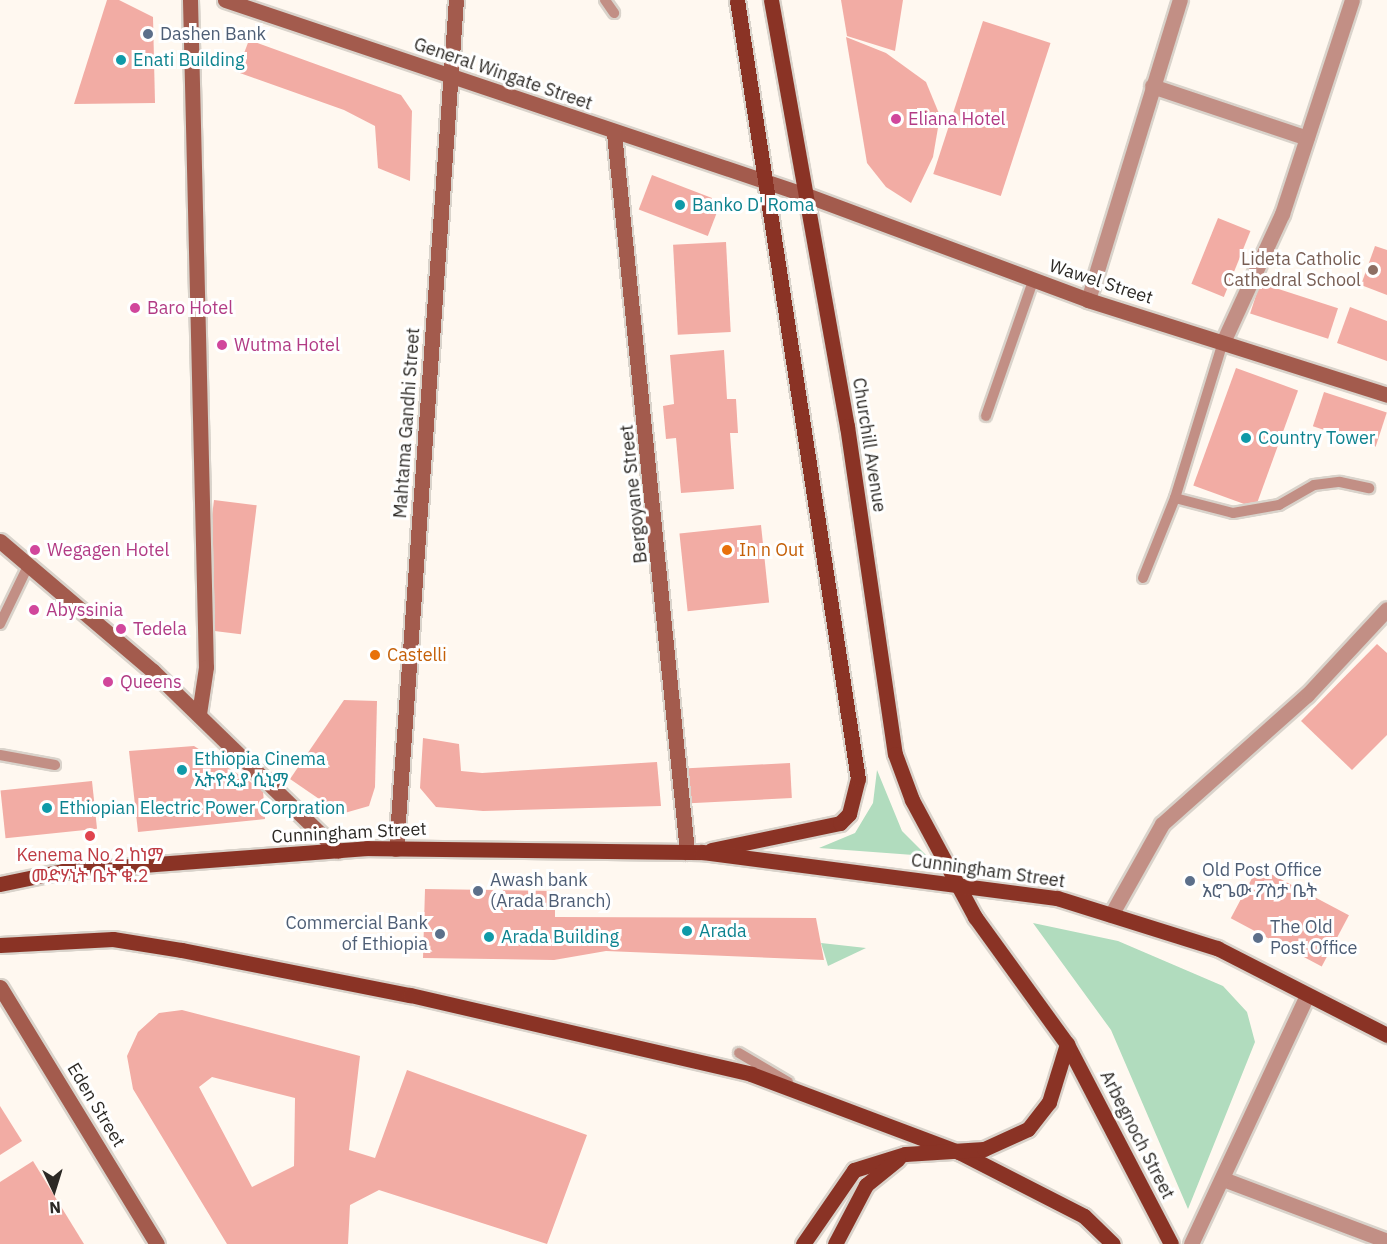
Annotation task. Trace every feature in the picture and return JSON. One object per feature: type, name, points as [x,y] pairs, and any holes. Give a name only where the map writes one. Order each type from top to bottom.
[{"type":"main road","points":[[190,0],[206,656],[200,714]]},
{"type":"main road","name":"General Wingate Street","points":[[225,0],[614,133],[768,182]]},
{"type":"main road","name":"Mahtama Gandhi Street","points":[[396,849],[456,0]]},
{"type":"main road","points":[[737,0],[768,182]]},
{"type":"main road","name":"Churchill Avenue","points":[[771,0],[856,484],[892,742],[912,800],[975,917],[1067,1044]]},
{"type":"main road","name":"Bergoyane Street","points":[[614,133],[694,852]]},
{"type":"main road","name":"Wawel Street","points":[[768,182],[1088,300],[1387,395]]},
{"type":"main road","name":"Cunningham Street","points":[[694,852],[822,829],[849,814],[856,797],[857,759],[812,501],[768,182]]},
{"type":"main road","points":[[0,541],[200,714],[338,851]]},
{"type":"main road","name":"Cunningham Street","points":[[0,884],[63,871],[338,851],[396,849],[694,852],[1057,898],[1217,948],[1387,1035]]},
{"type":"main road","points":[[0,945],[113,939],[182,950],[410,995],[798,1089],[959,1152],[1084,1216],[1113,1244]]},
{"type":"main road","name":"Eden Street","points":[[0,987],[157,1244]]},
{"type":"main road","points":[[803,1244],[854,1170],[905,1154],[959,1152],[1009,1142],[1028,1129],[1048,1101],[1067,1044]]},
{"type":"main road","name":"Arbegnoch Street","points":[[1067,1044],[1171,1244]]},
{"type":"main road","points":[[835,1244],[866,1185],[905,1154]]},
{"type":"street","points":[[1088,300],[1180,0]]},
{"type":"street","points":[[1223,342],[1282,214],[1352,0]]},
{"type":"street","points":[[1152,86],[1307,138]]},
{"type":"street","points":[[1111,915],[1162,824],[1307,695],[1387,609]]},
{"type":"street","points":[[1191,1244],[1307,995]]},
{"type":"street","points":[[1223,1179],[1387,1241]]},
{"type":"lane","points":[[605,0],[614,13]]},
{"type":"lane","points":[[986,416],[1033,281]]},
{"type":"lane","points":[[1143,579],[1175,498],[1223,342]]},
{"type":"lane","points":[[1175,498],[1233,513],[1279,505],[1314,485],[1340,482],[1369,488]]},
{"type":"lane","points":[[0,624],[28,564]]},
{"type":"lane","points":[[0,754],[55,765]]},
{"type":"lane","points":[[739,1053],[798,1089]]},
{"type":"green space","points":[[877,770],[902,831],[927,856],[819,848],[855,833],[873,803]]},
{"type":"green space","points":[[1033,923],[1118,941],[1223,986],[1247,1012],[1255,1042],[1188,1209],[1111,1030]]},
{"type":"green space","points":[[821,943],[866,948],[828,966]]},
{"type":"building","name":"Enati Building","points":[[107,0],[119,0],[153,17],[155,103],[74,104]]},
{"type":"building","points":[[841,0],[903,0],[895,51],[847,36]]},
{"type":"building","points":[[983,21],[1051,43],[1001,196],[933,174]]},
{"type":"building","points":[[846,37],[886,53],[926,82],[940,116],[933,157],[911,203],[886,187],[867,163]]},
{"type":"building","points":[[249,40],[401,95],[412,111],[410,181],[378,168],[375,126],[344,110],[237,72]]},
{"type":"building","name":"Banko D' Roma","points":[[652,175],[721,202],[708,236],[639,210]]},
{"type":"building","points":[[1218,218],[1250,231],[1224,297],[1191,284]]},
{"type":"building","points":[[726,242],[731,332],[678,335],[673,245]]},
{"type":"building","points":[[1375,246],[1387,250],[1387,295],[1361,285]]},
{"type":"building","points":[[1260,283],[1338,308],[1328,339],[1250,313]]},
{"type":"building","points":[[1350,307],[1387,321],[1387,361],[1337,343]]},
{"type":"building","points":[[724,350],[727,399],[736,399],[738,433],[730,433],[734,489],[681,493],[676,438],[666,439],[663,406],[674,404],[670,355]]},
{"type":"building","name":"Country Tower","points":[[1236,368],[1298,391],[1255,508],[1193,485]]},
{"type":"building","points":[[1324,392],[1387,412],[1376,447],[1313,426]]},
{"type":"building","points":[[214,500],[257,505],[241,634],[198,629]]},
{"type":"building","points":[[761,525],[769,603],[688,611],[679,534]]},
{"type":"building","points":[[1377,644],[1387,653],[1387,735],[1352,770],[1301,721]]},
{"type":"building","points":[[344,700],[377,701],[375,787],[369,806],[341,814],[290,779]]},
{"type":"building","points":[[423,738],[459,744],[461,771],[482,773],[657,762],[661,806],[483,811],[436,807],[420,788]]},
{"type":"building","name":"Ethiopia Cinema ኢትዮጲያ ሲኒማ","points":[[194,746],[263,790],[265,819],[138,832],[129,751]]},
{"type":"building","points":[[790,763],[792,798],[690,803],[688,768]]},
{"type":"building","name":"Ethiopian Electric Power Corpration","points":[[92,781],[97,829],[6,838],[1,791]]},
{"type":"building","points":[[1258,867],[1349,915],[1322,967],[1231,918]]},
{"type":"building","points":[[425,889],[555,891],[555,917],[816,918],[824,960],[606,951],[554,960],[423,958]]},
{"type":"building","points":[[182,1010],[360,1056],[349,1150],[375,1158],[407,1070],[587,1135],[547,1244],[379,1190],[350,1205],[348,1244],[227,1244],[133,1089],[127,1056],[138,1032],[159,1013]],"holes":[[[212,1077],[295,1098],[294,1166],[252,1187],[199,1087]]]},
{"type":"building","points":[[0,1106],[22,1141],[0,1155]]},
{"type":"building","points":[[33,1161],[84,1244],[0,1244],[0,1182]]},
{"type":"place","name":"Dashen Bank","points":[[148,34]]},
{"type":"place","name":"Enati Building","points":[[121,60]]},
{"type":"place","name":"Eliana Hotel","points":[[896,119]]},
{"type":"place","name":"Banko D' Roma","points":[[680,205]]},
{"type":"place","name":"Lideta Catholic Cathedral School","points":[[1373,270]]},
{"type":"place","name":"Baro Hotel","points":[[135,308]]},
{"type":"place","name":"Wutma Hotel","points":[[222,345]]},
{"type":"place","name":"Country Tower","points":[[1246,438]]},
{"type":"place","name":"Wegagen Hotel","points":[[35,550]]},
{"type":"place","name":"In n Out","points":[[727,550]]},
{"type":"place","name":"Abyssinia","points":[[34,610]]},
{"type":"place","name":"Tedela","points":[[121,629]]},
{"type":"place","name":"Castelli","points":[[375,655]]},
{"type":"place","name":"Queens","points":[[108,682]]},
{"type":"place","name":"Ethiopia Cinema ኢትዮጲያ ሲኒማ","points":[[182,770]]},
{"type":"place","name":"Ethiopian Electric Power Corpration","points":[[47,808]]},
{"type":"place","name":"Kenema No 2 ከነማ መድሃኒት ቤት ቁ.2","points":[[90,836]]},
{"type":"place","name":"Old Post Office አሮጌው ፖስታ ቤት","points":[[1190,881]]},
{"type":"place","name":"Awash bank (Arada Branch)","points":[[478,891]]},
{"type":"place","name":"Arada","points":[[687,931]]},
{"type":"place","name":"Commercial Bank of Ethiopia","points":[[440,934]]},
{"type":"place","name":"Arada Building","points":[[489,937]]},
{"type":"place","name":"The Old Post Office","points":[[1258,938]]}]
